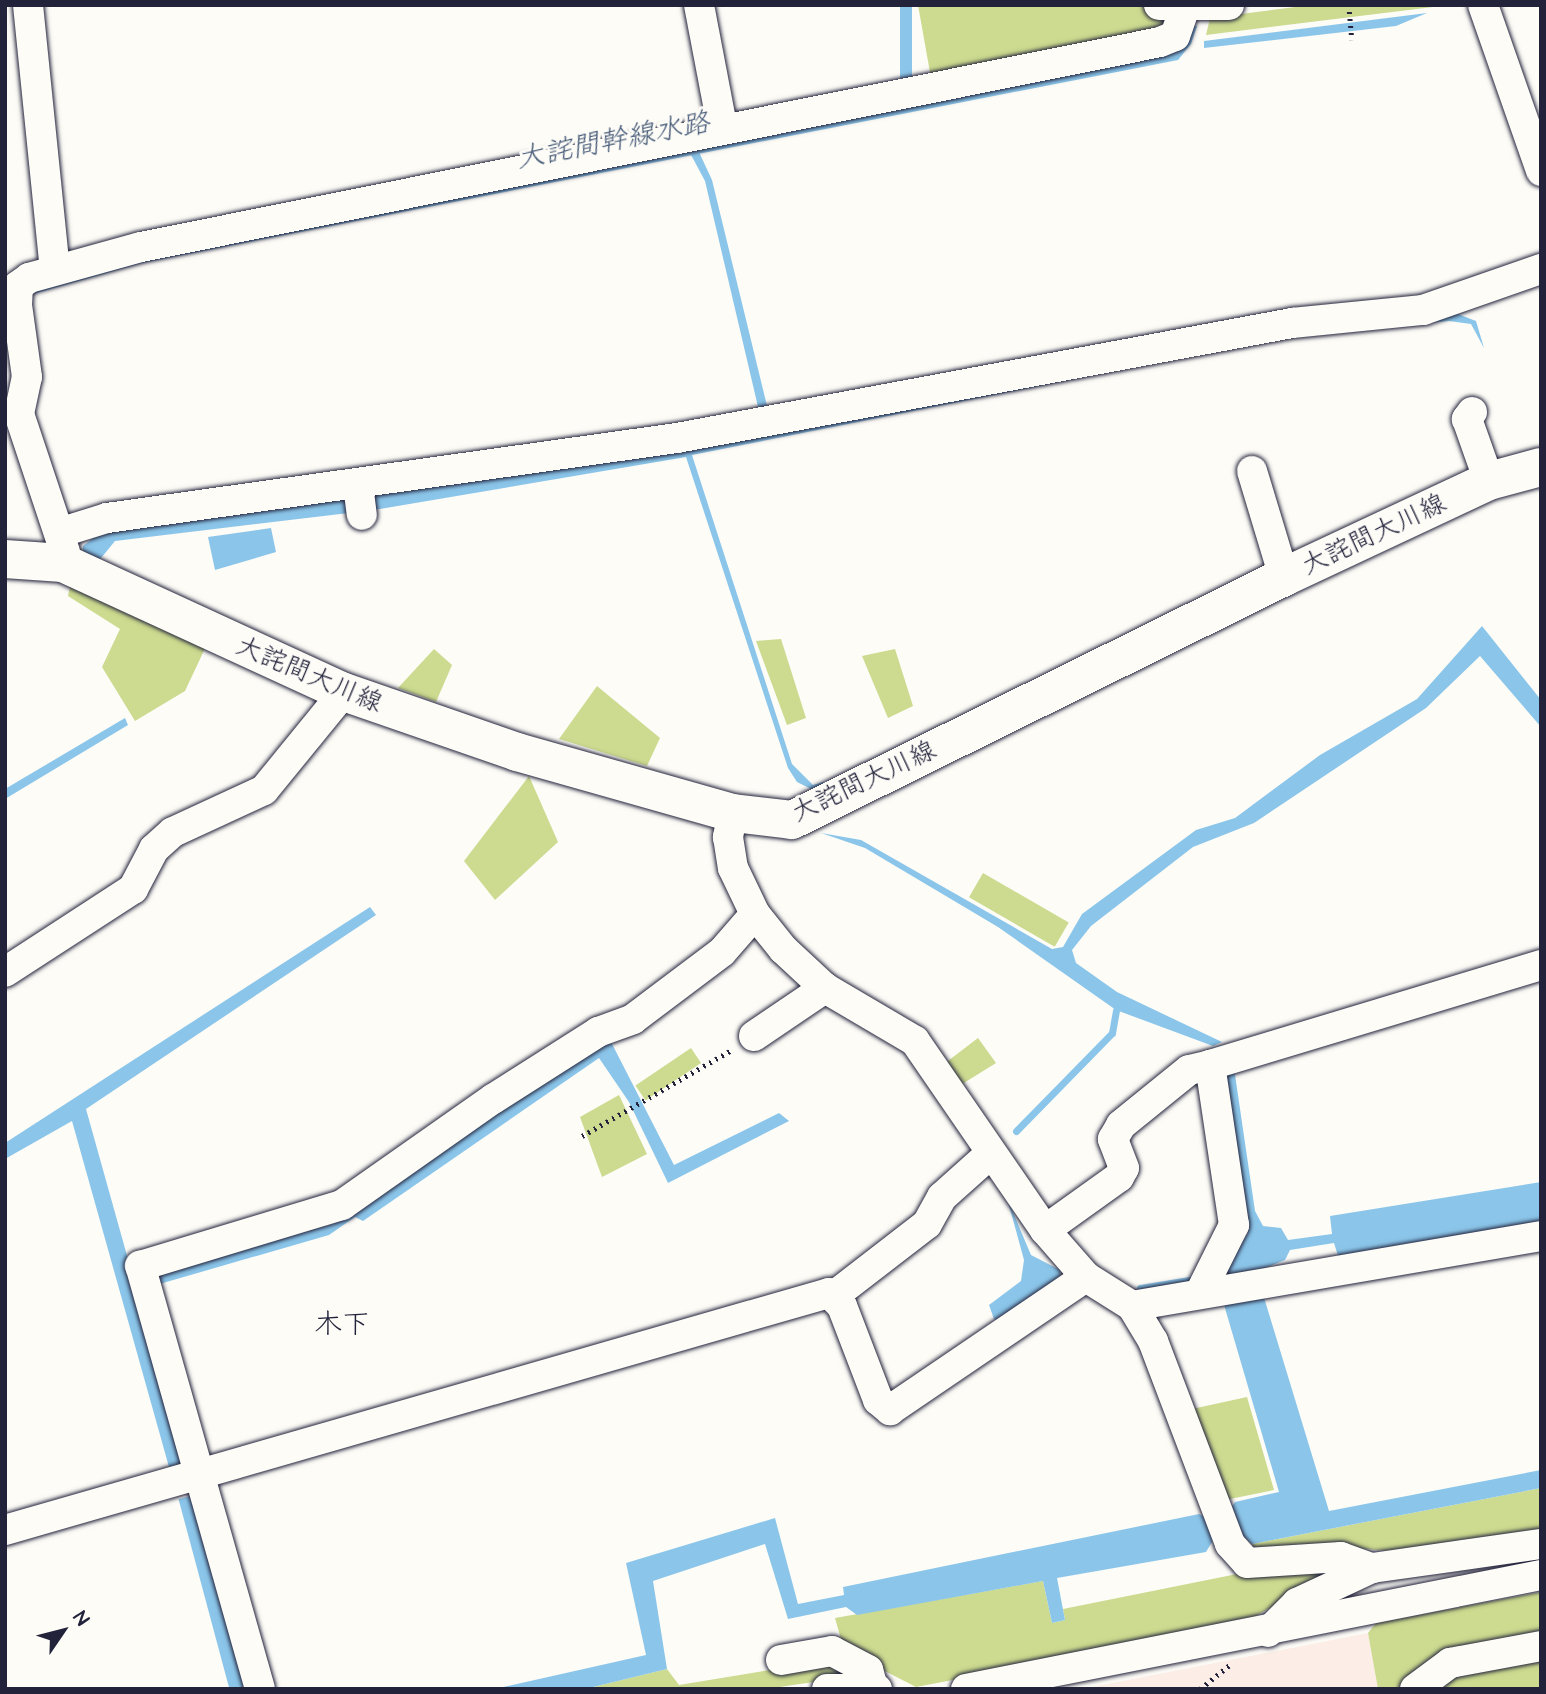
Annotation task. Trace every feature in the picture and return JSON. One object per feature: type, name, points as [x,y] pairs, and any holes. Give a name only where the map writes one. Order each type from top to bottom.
[{"type":"main road","name":"大詫間大川線","points":[[5,559],[62,548],[344,692],[517,752],[767,821],[814,811],[1284,577],[1489,481],[1541,467]]},
{"type":"street","points":[[28,5],[55,270]]},
{"type":"street","points":[[699,5],[722,126]]},
{"type":"street","points":[[1483,5],[1541,171]]},
{"type":"street","points":[[1196,7],[1175,36],[1160,42],[722,126],[55,270],[18,296],[27,377],[19,414],[62,548],[107,518],[677,438],[1292,323],[1423,310],[1541,269]]},
{"type":"street","points":[[1472,411],[1467,419],[1489,481]]},
{"type":"street","points":[[1252,471],[1284,577]]},
{"type":"street","points":[[358,484],[362,515]]},
{"type":"street","points":[[5,972],[132,889],[153,849],[173,832],[264,790],[344,692]]},
{"type":"street","points":[[733,813],[728,836],[733,868],[755,914],[825,988],[915,1041],[989,1155],[1045,1230],[1086,1277],[1132,1306],[1153,1341],[1230,1544],[1247,1563],[1341,1557],[1372,1568]]},
{"type":"street","points":[[260,1689],[140,1266],[342,1205],[516,1084],[598,1032],[633,1019],[722,952],[755,914]]},
{"type":"street","points":[[1045,1230],[1119,1177],[1124,1168],[1112,1139],[1121,1125],[1189,1070],[1541,965]]},
{"type":"street","points":[[754,1036],[825,988]]},
{"type":"street","points":[[1209,1290],[1234,1225],[1210,1065]]},
{"type":"street","points":[[5,1530],[835,1295],[927,1224],[942,1197],[989,1155]]},
{"type":"street","points":[[1132,1306],[1209,1290],[1541,1236]]},
{"type":"street","points":[[835,1295],[878,1400],[890,1410],[1086,1277]]},
{"type":"street","points":[[1268,1632],[1297,1603],[1372,1568],[1541,1544]]},
{"type":"street","points":[[966,1689],[1268,1632],[1541,1575]]},
{"type":"street","points":[[1415,1689],[1450,1663],[1541,1646]]},
{"type":"street","points":[[781,1660],[832,1651],[868,1670],[875,1688],[827,1689]]},
{"type":"path","points":[[1349,5],[1352,40]]},
{"type":"path","points":[[582,1136],[645,1103],[754,1036]]},
{"type":"shaded area","points":[[1368,1633],[1378,1689],[1082,1689]]},
{"type":"green space","points":[[918,5],[1143,5],[1171,16],[1160,31],[931,78]]},
{"type":"green space","points":[[1311,5],[1433,7],[1206,35],[1210,18]]},
{"type":"green space","points":[[72,576],[208,642],[185,691],[135,721],[102,667],[120,629],[68,596]]},
{"type":"green space","points":[[781,639],[806,718],[787,725],[756,641]]},
{"type":"green space","points":[[434,649],[452,665],[436,702],[398,688]]},
{"type":"green space","points":[[895,649],[913,706],[888,718],[862,656]]},
{"type":"green space","points":[[597,686],[660,738],[647,766],[559,739]]},
{"type":"green space","points":[[529,776],[558,842],[495,900],[464,861]]},
{"type":"green space","points":[[983,873],[1069,922],[1055,947],[969,897]]},
{"type":"green space","points":[[978,1038],[996,1063],[959,1086],[944,1064]]},
{"type":"green space","points":[[691,1048],[701,1063],[646,1100],[635,1085]]},
{"type":"green space","points":[[619,1095],[647,1154],[602,1177],[580,1117]]},
{"type":"green space","points":[[1247,1397],[1274,1490],[1225,1500],[1192,1409]]},
{"type":"green space","points":[[1541,1488],[1541,1534],[1434,1554],[1337,1547],[1261,1555],[1252,1544]]},
{"type":"green space","points":[[1341,1569],[1239,1625],[916,1687],[844,1650],[835,1618],[1043,1581],[1052,1623],[1065,1620],[1063,1609],[1242,1573]]},
{"type":"green space","points":[[1541,1592],[1541,1689],[1378,1689],[1368,1633],[1376,1623]]},
{"type":"green space","points":[[836,1659],[861,1675],[766,1689],[585,1689],[667,1669],[679,1685]]},
{"type":"water","points":[[900,5],[912,5],[912,78],[900,78]]},
{"type":"water","points":[[1427,13],[1396,26],[1204,48],[1204,41]]},
{"type":"water","points":[[1191,25],[1197,26],[1191,44],[1178,60],[142,263],[5,302],[141,254],[699,139],[1176,52]]},
{"type":"water","points":[[699,152],[712,180],[768,410],[759,411],[705,181],[690,153]]},
{"type":"water","points":[[1458,314],[1476,321],[1484,348],[1471,324],[1449,321],[1286,337],[692,455],[792,764],[813,785],[830,780],[817,792],[797,782],[788,768],[686,457],[374,510],[115,541],[97,563],[83,554],[83,546],[106,528],[1290,332]]},
{"type":"water","points":[[271,528],[276,552],[215,570],[208,537]]},
{"type":"water","points":[[1482,626],[1541,700],[1541,727],[1480,656],[1426,708],[1254,823],[1193,847],[1091,926],[1072,950],[1076,963],[1117,992],[1222,1042],[1213,1046],[1116,1010],[998,927],[865,848],[821,833],[861,840],[1052,949],[1063,947],[1082,914],[1196,830],[1235,818],[1320,755],[1417,699]]},
{"type":"water","points":[[125,718],[128,725],[5,799],[5,789]]},
{"type":"water","points":[[370,907],[376,915],[86,1109],[185,1463],[169,1467],[72,1121],[5,1159],[5,1143]]},
{"type":"water","points":[[609,1038],[674,1165],[779,1113],[789,1121],[668,1183],[629,1102],[599,1058],[363,1221],[355,1217],[329,1235],[156,1285],[152,1272],[333,1224]]},
{"type":"water","points":[[1234,1068],[1255,1211],[1263,1226],[1281,1228],[1288,1240],[1332,1234],[1330,1216],[1541,1182],[1541,1226],[1339,1259],[1334,1243],[1290,1250],[1285,1260],[1250,1274],[1262,1291],[1329,1511],[1541,1470],[1541,1488],[1252,1544],[1240,1533],[1214,1539],[1206,1552],[1057,1578],[1065,1620],[1052,1623],[1043,1581],[857,1615],[846,1607],[788,1619],[765,1544],[653,1581],[667,1669],[585,1689],[495,1689],[646,1655],[626,1563],[775,1518],[798,1604],[844,1595],[843,1587],[1199,1514],[1209,1519],[1228,1512],[1235,1502],[1279,1492],[1222,1298],[1224,1269],[1248,1233],[1224,1072]]},
{"type":"water","points":[[1007,1198],[1031,1255],[1060,1270],[1061,1283],[1005,1323],[994,1319],[989,1305],[1021,1281],[1024,1260]]},
{"type":"water","points":[[194,1495],[246,1689],[229,1689],[179,1499]]},
{"type":"waterway","points":[[1016,1131],[1112,1033],[1116,1010]]},
{"type":"waterway","points":[[1140,1288],[1189,1280]]},
{"type":"district","name":"木下","points":[[342,1325]]},
{"type":"water label","name":"大詫間幹線水路","points":[[613,141]]}]
